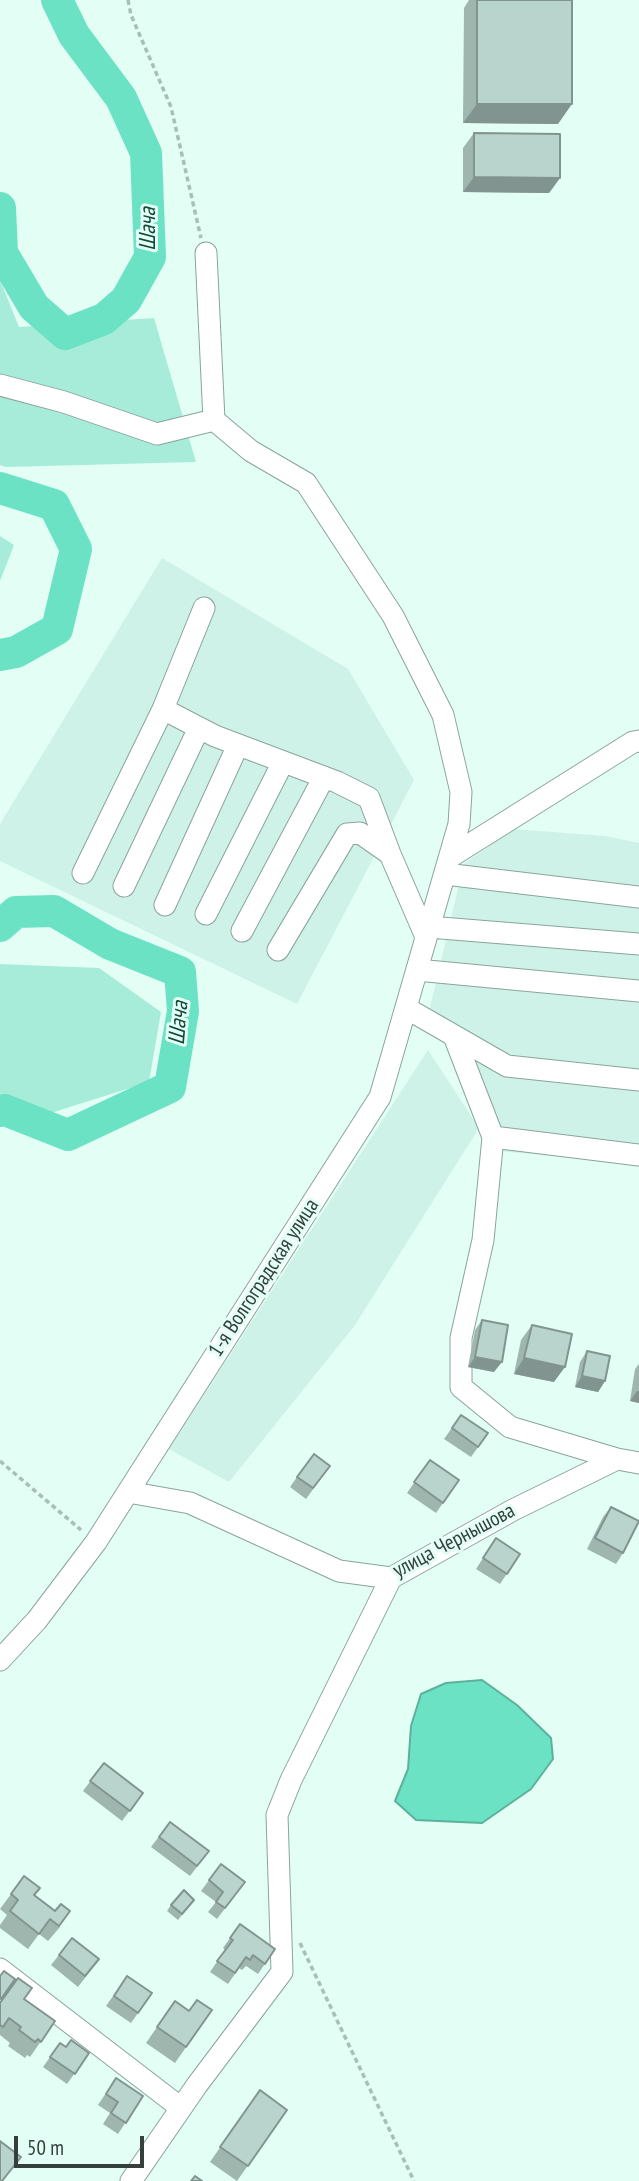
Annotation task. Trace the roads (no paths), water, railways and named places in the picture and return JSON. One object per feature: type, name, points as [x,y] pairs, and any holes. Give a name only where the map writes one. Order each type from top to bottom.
[{"type":"street","points":[[0,385],[64,401],[157,435],[214,420],[206,253]]},
{"type":"street","name":"1-я Волгоградская улица","points":[[0,1660],[37,1620],[96,1542],[380,1097],[459,824],[461,792],[443,715],[393,615],[306,483],[251,451],[214,420]]},
{"type":"street","points":[[83,873],[163,709],[204,608]]},
{"type":"street","points":[[163,709],[238,745],[324,777],[369,798],[390,854],[428,932],[639,944]]},
{"type":"street","points":[[124,886],[199,728]]},
{"type":"street","points":[[447,865],[633,742],[639,741]]},
{"type":"street","points":[[164,905],[238,745]]},
{"type":"street","points":[[206,914],[283,762]]},
{"type":"street","points":[[242,931],[324,777]]},
{"type":"street","points":[[278,950],[347,834],[359,833],[390,854]]},
{"type":"street","points":[[447,865],[639,897]]},
{"type":"street","points":[[417,970],[639,992]]},
{"type":"street","points":[[406,1008],[507,1066],[639,1080]]},
{"type":"street","points":[[454,1035],[493,1138],[484,1240],[461,1338],[461,1387],[510,1427],[639,1463]]},
{"type":"street","points":[[493,1138],[639,1155]]},
{"type":"street","name":"улица Чернышова","points":[[128,1492],[190,1503],[339,1572],[391,1578],[513,1510],[617,1459]]},
{"type":"street","points":[[131,2181],[181,2108],[282,1972],[277,1815],[291,1780],[391,1578]]},
{"type":"street","points":[[0,1969],[181,2108]]},
{"type":"waterway","name":"Шача","points":[[0,208],[2,253],[34,307],[65,334],[104,319],[126,300],[150,257],[146,153],[121,98],[74,35],[57,0]]},
{"type":"waterway","name":"Шача","points":[[0,488],[54,505],[76,549],[57,629],[16,652],[0,655]]},
{"type":"waterway","name":"Шача","points":[[0,926],[16,912],[54,911],[110,944],[180,972],[183,1011],[170,1087],[68,1135],[5,1110],[0,1111]]}]
